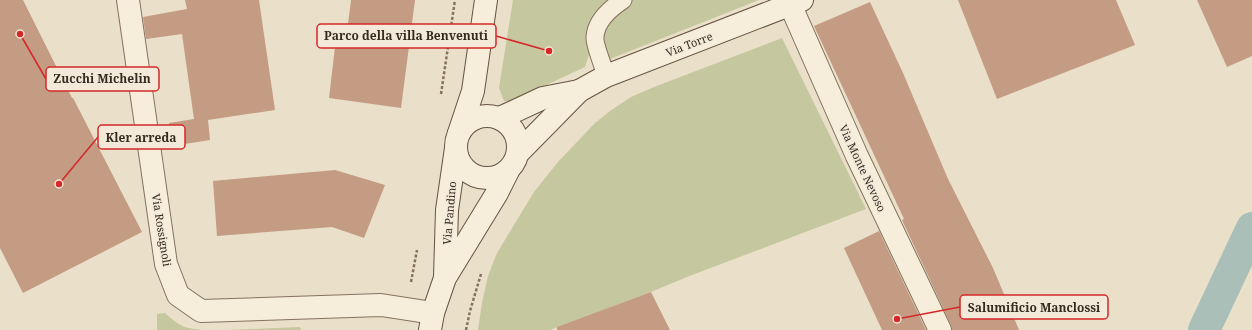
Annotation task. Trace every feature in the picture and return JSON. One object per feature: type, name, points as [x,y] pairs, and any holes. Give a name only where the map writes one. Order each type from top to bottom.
[{"type":"street","name":"Via Rossignoli","points":[[128,0],[166,264],[178,295],[201,311],[381,305],[406,309],[431,322]]},
{"type":"street","name":"Via Pandino","points":[[445,278],[447,210],[457,142],[473,91],[486,0]]},
{"type":"street","name":"Via Torre","points":[[495,117],[543,98],[578,91],[606,76],[796,2]]},
{"type":"street","name":"Via Monte Nevoso","points":[[796,2],[857,156],[940,330]]},
{"type":"street","points":[[473,91],[495,117],[509,124],[515,132],[519,142],[513,162],[500,176],[480,178],[470,173],[463,166],[458,158],[457,142],[462,128],[470,121],[479,117],[495,117]]},
{"type":"street","name":"Via Torre","points":[[513,162],[578,91]]},
{"type":"street","name":"Via Pandino","points":[[431,322],[445,278],[513,162]]},
{"type":"lane","points":[[606,76],[595,37],[604,16],[611,8],[623,0]]},
{"type":"path","points":[[406,309],[417,249]]},
{"type":"path","points":[[466,330],[483,267]]},
{"type":"green space","points":[[513,0],[759,0],[610,59],[605,47],[590,52],[585,67],[512,101],[504,101],[499,88]]},
{"type":"green space","points":[[782,38],[866,209],[550,330],[478,330],[488,276],[497,253],[534,192],[558,162],[595,123],[631,97]]},
{"type":"green space","points":[[165,313],[183,326],[204,330],[157,330],[157,314]]},
{"type":"green space","points":[[300,327],[301,330],[228,330]]},
{"type":"building","points":[[0,0],[23,0],[142,232],[23,293],[0,248]]},
{"type":"building","points":[[185,0],[259,0],[275,110],[208,120],[210,140],[172,146],[169,123],[194,119],[182,34],[146,39],[143,17],[187,9]]},
{"type":"building","points":[[351,0],[415,0],[401,108],[329,98],[335,47],[345,48]]},
{"type":"building","points":[[958,0],[1116,0],[1135,45],[997,99]]},
{"type":"building","points":[[1197,0],[1252,0],[1252,56],[1227,67]]},
{"type":"building","points":[[870,2],[903,73],[948,179],[993,268],[1019,330],[952,330],[902,220],[904,219],[814,26]]},
{"type":"building","points":[[335,170],[385,185],[364,238],[332,227],[217,236],[213,181]]},
{"type":"building","points":[[879,231],[926,330],[882,330],[844,248]]},
{"type":"building","points":[[651,292],[670,330],[557,330],[557,327]]},
{"type":"waterway","points":[[1204,330],[1252,228]]},
{"type":"place","name":"Zucchi Michelin","points":[[20,34]]},
{"type":"place","name":"Parco della villa Benvenuti","points":[[549,51]]},
{"type":"place","name":"Kler arreda","points":[[59,184]]},
{"type":"place","name":"Salumificio Manclossi","points":[[897,319]]}]
